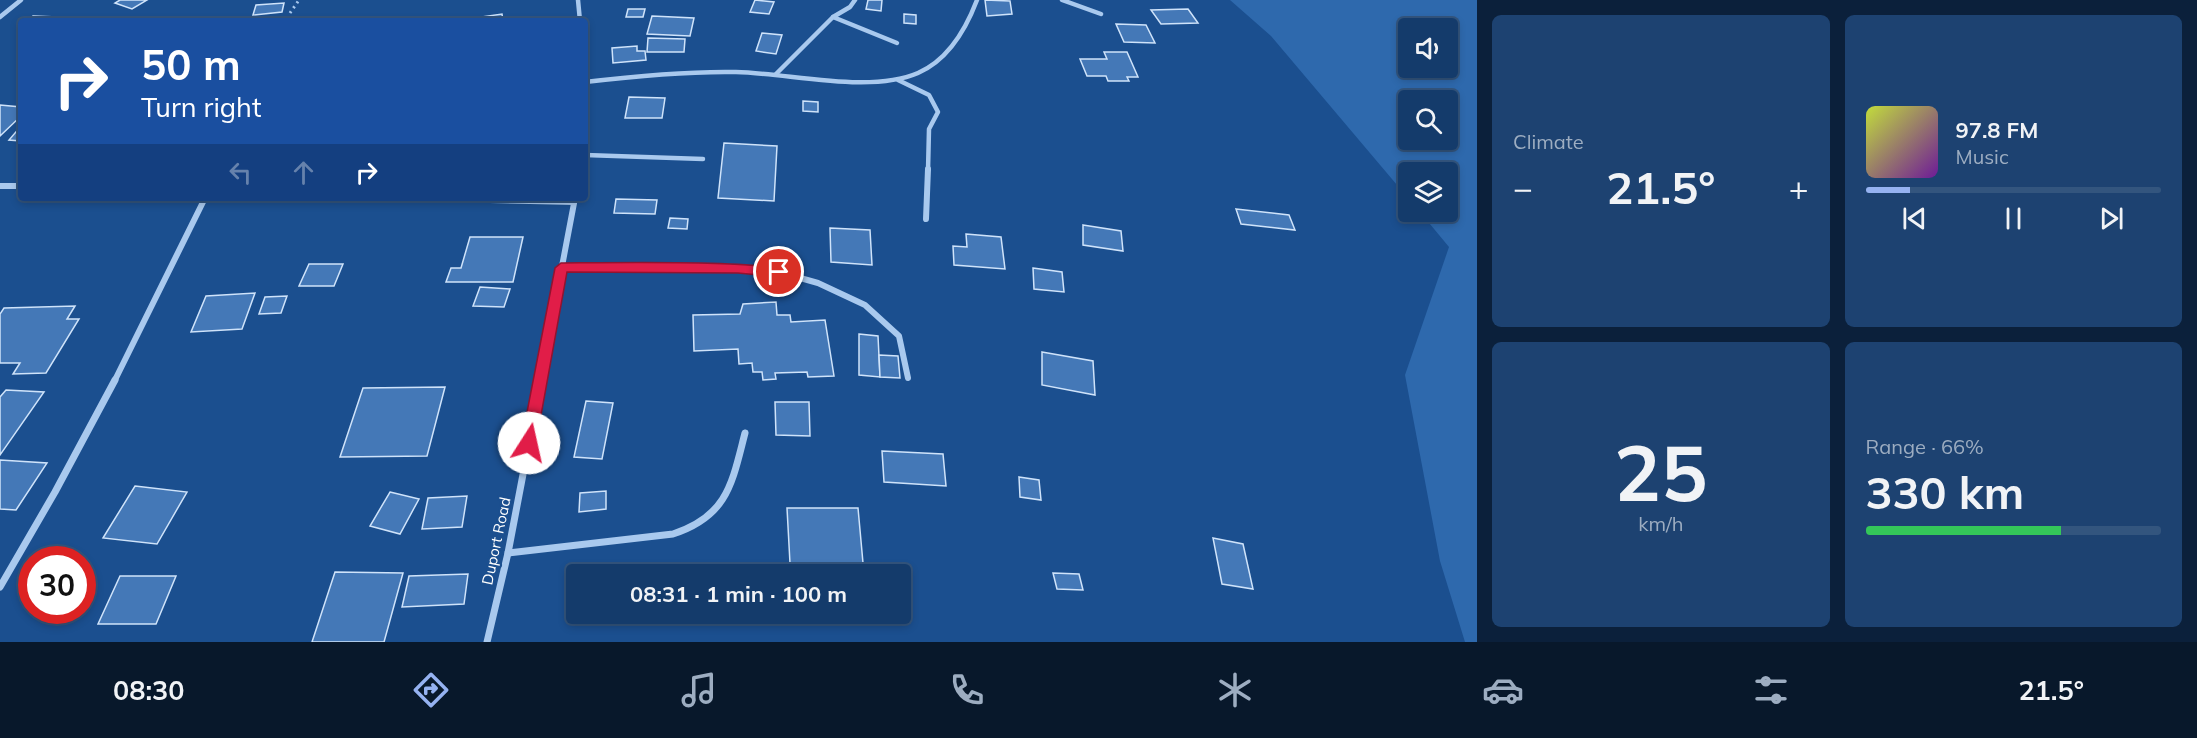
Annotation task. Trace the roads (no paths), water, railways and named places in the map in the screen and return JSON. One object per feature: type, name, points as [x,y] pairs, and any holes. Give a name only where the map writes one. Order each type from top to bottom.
[{"type":"street","points":[[0,17],[21,0]]},
{"type":"street","points":[[578,0],[580,18]]},
{"type":"street","points":[[776,74],[833,17],[850,7],[855,0]]},
{"type":"street","points":[[588,82],[689,72],[776,74],[828,80],[897,79],[919,73],[951,48],[970,18],[977,0]]},
{"type":"street","points":[[1062,0],[1101,14]]},
{"type":"street","points":[[833,17],[897,44]]},
{"type":"street","points":[[897,79],[929,95],[938,112],[929,129],[926,219]]},
{"type":"street","points":[[588,155],[703,159]]},
{"type":"street","points":[[0,186],[18,186]]},
{"type":"street","points":[[0,588],[130,354],[204,201]]},
{"type":"street","name":"Duport Road","points":[[487,642],[508,553],[574,201]]},
{"type":"street","points":[[561,268],[738,268],[779,272],[818,283],[865,305],[899,336],[908,378]]},
{"type":"street","points":[[508,553],[673,534],[695,529],[714,516],[726,497],[745,433]]}]
